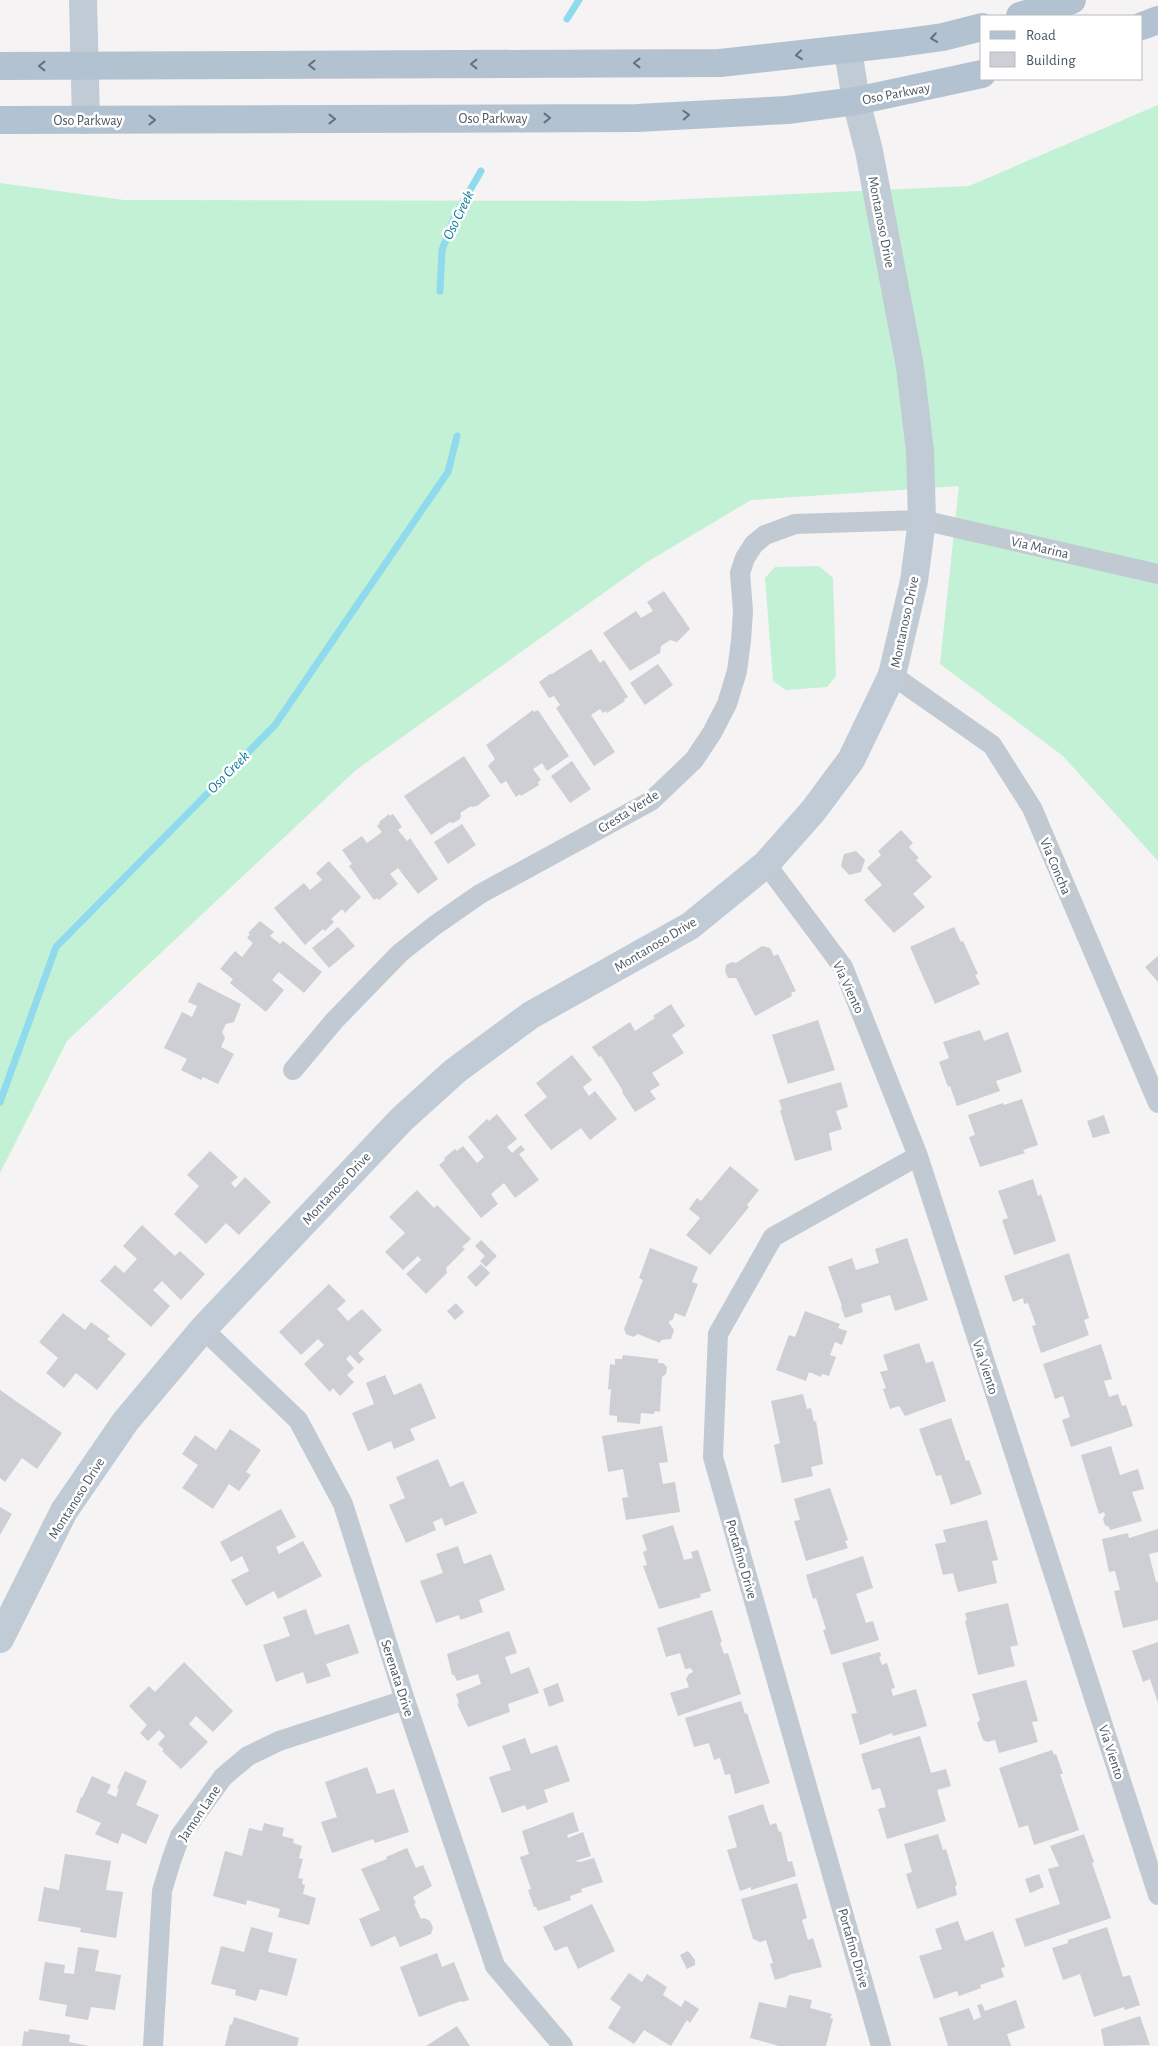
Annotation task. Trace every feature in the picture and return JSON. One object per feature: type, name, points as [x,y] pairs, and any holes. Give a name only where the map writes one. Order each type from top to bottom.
[{"type":"main road","points":[[1023,15],[1072,0]]},
{"type":"main road","points":[[1143,26],[1158,20]]},
{"type":"main road","points":[[0,66],[720,63],[848,50],[944,37],[980,28]]},
{"type":"main road","name":"Oso Parkway","points":[[0,120],[637,118],[787,110],[856,100],[980,74]]},
{"type":"street","points":[[83,0],[86,120]]},
{"type":"street","name":"Montanoso Drive","points":[[0,1639],[64,1511],[125,1422],[203,1329],[402,1119],[455,1071],[531,1015],[690,926],[766,864],[813,811],[851,760],[892,675],[914,581],[922,520],[920,451],[910,367],[869,151],[856,100],[848,50]]},
{"type":"street","name":"Via Marina","points":[[922,520],[1158,574]]},
{"type":"street","name":"Cresta Verde","points":[[292,1070],[334,1021],[394,960],[434,926],[480,894],[651,801],[694,760],[712,733],[727,704],[737,671],[743,611],[740,573],[745,558],[754,544],[765,534],[795,524],[922,520]]},
{"type":"street","name":"Via Concha","points":[[892,675],[992,745],[1032,808],[1158,1103]]},
{"type":"street","name":"Via Viento","points":[[766,864],[843,967],[918,1156],[1158,1895]]},
{"type":"street","name":"Portafino Drive","points":[[882,2046],[713,1457],[718,1334],[773,1237],[918,1156]]},
{"type":"street","name":"Serenata Drive","points":[[203,1329],[298,1420],[343,1504],[405,1700],[495,1966],[563,2046]]},
{"type":"street","name":"Jamon Lane","points":[[153,2046],[162,1891],[180,1836],[223,1776],[248,1756],[279,1741],[405,1700]]},
{"type":"green space","points":[[1158,105],[1158,861],[1063,756],[940,664],[959,486],[751,500],[647,562],[356,770],[67,1041],[0,1173],[0,183],[124,200],[645,201],[969,186]]},
{"type":"green space","points":[[819,566],[833,578],[836,676],[827,687],[786,690],[773,681],[765,578],[775,567]]},
{"type":"building","points":[[664,591],[690,629],[677,642],[670,640],[661,646],[660,653],[630,671],[603,633],[636,611],[641,618],[653,611],[647,602]]},
{"type":"building","points":[[591,649],[600,663],[604,660],[628,697],[607,713],[606,711],[603,713],[600,709],[591,715],[615,752],[594,766],[556,708],[560,705],[554,696],[549,698],[539,682]]},
{"type":"building","points":[[658,664],[673,685],[645,705],[630,683]]},
{"type":"building","points":[[533,710],[534,712],[538,710],[569,756],[547,771],[542,763],[533,769],[541,780],[538,782],[539,785],[516,797],[506,781],[501,784],[488,766],[495,759],[486,745]]},
{"type":"building","points":[[464,756],[490,796],[477,806],[471,806],[460,813],[460,819],[453,823],[450,822],[431,835],[404,796]]},
{"type":"building","points":[[572,761],[591,789],[570,803],[551,776]]},
{"type":"building","points":[[389,814],[390,816],[393,814],[402,827],[398,830],[407,841],[410,838],[438,879],[418,894],[398,868],[390,874],[398,884],[379,900],[377,898],[374,900],[349,866],[352,864],[342,850],[362,836],[367,843],[382,832],[377,826]]},
{"type":"building","points":[[462,824],[476,845],[448,864],[434,842]]},
{"type":"building","points":[[901,830],[913,843],[909,847],[919,858],[916,860],[932,877],[913,894],[925,907],[894,933],[864,900],[882,885],[867,868],[881,855],[878,851]]},
{"type":"building","points":[[856,851],[865,860],[861,872],[849,875],[841,866],[844,854]]},
{"type":"building","points":[[329,861],[361,897],[345,913],[342,909],[331,919],[334,922],[325,931],[323,929],[305,945],[274,908],[304,883],[310,890],[322,880],[316,873]]},
{"type":"building","points":[[260,921],[274,932],[270,936],[280,944],[283,941],[322,972],[304,993],[279,972],[272,980],[284,990],[266,1012],[230,983],[233,979],[220,969],[235,951],[242,957],[253,943],[247,938],[250,934],[248,933]]},
{"type":"building","points":[[338,927],[355,946],[329,968],[312,948]]},
{"type":"building","points":[[954,927],[961,942],[963,941],[978,974],[975,975],[980,984],[935,1004],[910,947]]},
{"type":"building","points":[[762,946],[770,948],[774,956],[778,954],[796,991],[791,993],[792,996],[755,1016],[736,978],[728,978],[725,971],[726,965],[732,962],[736,963]]},
{"type":"building","points":[[1158,956],[1158,982],[1145,967]]},
{"type":"building","points":[[198,982],[241,1004],[234,1022],[226,1024],[222,1032],[225,1038],[221,1047],[234,1054],[218,1084],[203,1077],[201,1080],[181,1070],[187,1059],[164,1048],[182,1012],[192,1017],[197,1006],[188,1002]]},
{"type":"building","points":[[671,1004],[685,1026],[672,1035],[684,1053],[652,1073],[660,1085],[650,1091],[656,1099],[635,1112],[601,1056],[599,1057],[592,1047],[630,1022],[635,1031],[655,1018],[653,1016]]},
{"type":"building","points":[[818,1020],[835,1070],[788,1084],[772,1035]]},
{"type":"building","points":[[980,1030],[984,1041],[1008,1032],[1022,1072],[996,1081],[1000,1091],[957,1106],[939,1062],[949,1058],[943,1042]]},
{"type":"building","points":[[572,1055],[592,1080],[583,1087],[589,1096],[595,1091],[617,1119],[590,1140],[581,1128],[551,1150],[524,1115],[547,1097],[536,1083]]},
{"type":"building","points":[[841,1082],[848,1107],[836,1111],[842,1129],[829,1133],[832,1150],[795,1161],[780,1110],[782,1110],[779,1100]]},
{"type":"building","points":[[1022,1099],[1038,1145],[1023,1150],[1025,1153],[980,1167],[969,1137],[975,1135],[968,1115],[1003,1103],[1004,1105]]},
{"type":"building","points":[[497,1114],[517,1139],[507,1147],[512,1153],[521,1145],[525,1150],[519,1154],[539,1180],[515,1198],[504,1183],[491,1194],[498,1204],[481,1218],[439,1165],[455,1149],[457,1151],[463,1146],[477,1163],[484,1157],[468,1137],[487,1119],[489,1121]]},
{"type":"building","points":[[1104,1115],[1110,1133],[1093,1138],[1087,1121]]},
{"type":"building","points":[[210,1151],[238,1177],[231,1183],[235,1188],[245,1177],[271,1202],[239,1235],[226,1223],[206,1244],[174,1214],[199,1186],[187,1175]]},
{"type":"building","points":[[730,1166],[759,1190],[747,1205],[749,1207],[710,1255],[686,1235],[700,1218],[689,1209],[697,1198],[701,1201]]},
{"type":"building","points":[[1033,1179],[1038,1196],[1041,1194],[1056,1241],[1014,1255],[1002,1220],[1008,1218],[998,1191]]},
{"type":"building","points":[[417,1190],[434,1208],[437,1205],[471,1239],[462,1247],[465,1249],[446,1268],[447,1273],[426,1294],[406,1274],[421,1260],[418,1256],[403,1270],[385,1252],[405,1233],[389,1217]]},
{"type":"building","points":[[142,1225],[175,1256],[180,1251],[205,1274],[181,1300],[162,1281],[153,1290],[170,1306],[151,1327],[100,1281],[115,1265],[124,1273],[137,1259],[123,1246]]},
{"type":"building","points":[[907,1238],[928,1300],[895,1311],[890,1295],[861,1304],[863,1312],[845,1318],[828,1267],[852,1258],[856,1270],[879,1263],[875,1249]]},
{"type":"building","points":[[481,1240],[497,1256],[486,1267],[480,1261],[485,1256],[475,1246]]},
{"type":"building","points":[[650,1248],[698,1267],[692,1282],[698,1284],[685,1317],[675,1313],[672,1321],[670,1320],[669,1323],[674,1330],[671,1339],[661,1340],[660,1343],[638,1334],[633,1337],[626,1334],[624,1329],[643,1280],[639,1278]]},
{"type":"building","points":[[1069,1253],[1089,1318],[1084,1320],[1089,1335],[1041,1353],[1032,1326],[1036,1325],[1028,1303],[1024,1304],[1023,1298],[1013,1302],[1004,1276]]},
{"type":"building","points":[[481,1264],[490,1273],[476,1287],[467,1277]]},
{"type":"building","points":[[329,1284],[346,1301],[337,1309],[348,1321],[362,1309],[382,1330],[358,1353],[364,1359],[359,1364],[350,1355],[346,1359],[354,1368],[347,1375],[354,1382],[340,1396],[333,1388],[330,1392],[304,1364],[324,1345],[318,1339],[301,1355],[279,1332]]},
{"type":"building","points":[[456,1303],[464,1312],[455,1320],[447,1311]]},
{"type":"building","points":[[805,1311],[840,1324],[838,1328],[847,1331],[842,1345],[835,1342],[830,1355],[836,1357],[829,1376],[822,1374],[821,1377],[809,1372],[806,1381],[776,1370],[789,1335],[795,1337]]},
{"type":"building","points":[[63,1313],[85,1330],[91,1322],[110,1336],[107,1339],[126,1354],[97,1390],[76,1373],[64,1388],[46,1373],[58,1358],[39,1342]]},
{"type":"building","points":[[919,1343],[926,1363],[933,1361],[946,1401],[905,1416],[899,1406],[890,1409],[883,1389],[886,1388],[880,1372],[888,1370],[883,1355]]},
{"type":"building","points":[[1101,1344],[1112,1379],[1104,1381],[1109,1397],[1118,1394],[1122,1406],[1126,1405],[1133,1426],[1071,1447],[1062,1420],[1070,1417],[1063,1396],[1055,1399],[1043,1364]]},
{"type":"building","points":[[623,1355],[658,1359],[658,1363],[663,1363],[667,1367],[666,1374],[662,1377],[660,1412],[655,1411],[654,1414],[641,1413],[640,1424],[617,1422],[617,1416],[609,1415],[611,1390],[608,1389],[610,1364],[615,1365],[615,1359],[622,1359]]},
{"type":"building","points":[[385,1375],[394,1395],[421,1383],[436,1418],[410,1429],[415,1440],[394,1449],[391,1441],[368,1451],[352,1413],[374,1404],[366,1383]]},
{"type":"building","points":[[0,1390],[62,1433],[37,1469],[22,1458],[5,1482],[0,1478]]},
{"type":"building","points":[[803,1394],[807,1409],[811,1408],[814,1422],[816,1421],[823,1464],[811,1467],[813,1476],[782,1483],[774,1445],[780,1443],[771,1401]]},
{"type":"building","points":[[951,1418],[966,1461],[969,1460],[982,1494],[951,1505],[941,1475],[936,1476],[919,1429]]},
{"type":"building","points":[[662,1426],[668,1462],[659,1463],[663,1484],[675,1482],[680,1512],[626,1520],[622,1498],[628,1497],[623,1469],[608,1472],[602,1436]]},
{"type":"building","points":[[230,1429],[261,1450],[246,1472],[251,1475],[239,1491],[229,1484],[213,1509],[182,1488],[198,1465],[182,1454],[195,1435],[216,1450]]},
{"type":"building","points":[[1111,1446],[1120,1475],[1138,1469],[1144,1489],[1132,1492],[1142,1521],[1110,1530],[1105,1525],[1103,1519],[1104,1512],[1099,1514],[1081,1455]]},
{"type":"building","points":[[438,1459],[450,1487],[463,1481],[477,1513],[445,1526],[442,1518],[433,1522],[436,1530],[406,1543],[389,1505],[405,1498],[396,1477]]},
{"type":"building","points":[[830,1488],[848,1540],[845,1541],[848,1548],[806,1561],[794,1521],[800,1520],[794,1499]]},
{"type":"building","points":[[0,1507],[12,1514],[0,1535]]},
{"type":"building","points":[[281,1509],[296,1537],[276,1547],[279,1554],[303,1541],[322,1576],[278,1599],[274,1591],[246,1606],[231,1580],[249,1571],[242,1556],[231,1562],[220,1542]]},
{"type":"building","points":[[987,1520],[998,1560],[992,1561],[997,1583],[958,1592],[953,1573],[943,1575],[935,1544],[946,1542],[943,1530]]},
{"type":"building","points":[[673,1525],[684,1560],[693,1558],[691,1552],[698,1550],[711,1591],[700,1594],[701,1597],[659,1609],[643,1566],[647,1565],[643,1552],[647,1550],[642,1535]]},
{"type":"building","points":[[1158,1529],[1158,1552],[1149,1554],[1156,1582],[1158,1582],[1158,1620],[1123,1628],[1114,1591],[1120,1590],[1115,1571],[1109,1572],[1102,1539],[1128,1533],[1129,1538]]},
{"type":"building","points":[[458,1546],[464,1564],[491,1554],[505,1590],[479,1600],[483,1612],[460,1620],[459,1615],[436,1623],[420,1581],[443,1573],[436,1554]]},
{"type":"building","points":[[863,1556],[873,1588],[856,1594],[866,1623],[873,1621],[879,1640],[831,1655],[823,1630],[826,1629],[816,1598],[813,1599],[806,1575]]},
{"type":"building","points":[[1008,1603],[1018,1645],[1010,1647],[1015,1666],[978,1675],[965,1621],[967,1620],[965,1613]]},
{"type":"building","points":[[306,1609],[315,1635],[349,1624],[359,1653],[326,1664],[331,1676],[307,1684],[303,1672],[276,1682],[263,1645],[290,1636],[283,1617]]},
{"type":"building","points":[[712,1610],[722,1642],[720,1643],[724,1654],[728,1653],[741,1694],[678,1716],[670,1693],[689,1687],[686,1679],[693,1672],[691,1668],[685,1669],[680,1653],[666,1657],[657,1628]]},
{"type":"building","points":[[509,1631],[517,1653],[505,1657],[511,1674],[529,1667],[539,1693],[508,1704],[510,1712],[468,1727],[457,1704],[459,1703],[456,1694],[481,1684],[478,1674],[457,1681],[454,1675],[452,1675],[447,1654]]},
{"type":"building","points":[[1158,1642],[1158,1703],[1150,1679],[1143,1682],[1132,1651]]},
{"type":"building","points":[[880,1652],[881,1656],[879,1657],[882,1665],[887,1663],[895,1688],[891,1689],[893,1696],[916,1689],[927,1726],[893,1736],[892,1733],[860,1745],[851,1714],[857,1713],[842,1663]]},
{"type":"building","points":[[184,1662],[233,1711],[213,1732],[196,1716],[189,1724],[208,1742],[181,1769],[162,1751],[164,1750],[158,1744],[165,1736],[159,1730],[148,1741],[140,1733],[147,1725],[129,1706],[149,1686],[155,1692]]},
{"type":"building","points":[[1026,1680],[1038,1721],[1032,1722],[1038,1742],[999,1753],[995,1740],[987,1742],[983,1740],[977,1723],[980,1720],[972,1694]]},
{"type":"building","points":[[558,1683],[564,1701],[549,1707],[543,1689]]},
{"type":"building","points":[[741,1701],[745,1714],[747,1713],[770,1783],[735,1794],[730,1774],[725,1775],[720,1758],[714,1760],[709,1743],[694,1747],[685,1718]]},
{"type":"building","points":[[920,1736],[931,1773],[946,1769],[951,1786],[937,1790],[946,1821],[887,1839],[878,1809],[886,1807],[880,1788],[872,1790],[861,1754]]},
{"type":"building","points":[[525,1738],[531,1754],[557,1745],[570,1781],[544,1790],[548,1802],[527,1810],[525,1805],[502,1813],[489,1777],[511,1770],[502,1746]]},
{"type":"building","points":[[1052,1750],[1054,1755],[1056,1754],[1063,1774],[1060,1774],[1079,1830],[1034,1845],[1028,1825],[1019,1828],[999,1768]]},
{"type":"building","points":[[367,1767],[377,1794],[394,1789],[409,1832],[375,1843],[373,1839],[332,1853],[321,1822],[337,1817],[325,1782]]},
{"type":"building","points":[[125,1771],[147,1781],[136,1805],[159,1815],[146,1844],[122,1833],[118,1844],[95,1834],[101,1823],[76,1812],[81,1797],[92,1776],[111,1785],[107,1793],[116,1797],[119,1789],[117,1788]]},
{"type":"building","points":[[763,1804],[770,1825],[776,1823],[779,1832],[781,1831],[788,1862],[792,1861],[796,1876],[751,1890],[751,1887],[740,1891],[727,1850],[737,1847],[728,1816]]},
{"type":"building","points":[[573,1812],[579,1831],[567,1835],[568,1838],[583,1832],[591,1856],[575,1861],[580,1862],[594,1858],[603,1882],[581,1889],[582,1892],[570,1896],[571,1900],[538,1911],[534,1907],[528,1890],[531,1889],[520,1857],[529,1854],[522,1831]]},
{"type":"building","points":[[264,1823],[284,1828],[282,1836],[294,1839],[293,1843],[302,1846],[299,1858],[303,1859],[298,1878],[303,1879],[302,1884],[305,1885],[303,1894],[316,1898],[309,1925],[278,1917],[280,1909],[247,1900],[246,1905],[213,1896],[225,1851],[242,1856],[249,1828],[262,1831]]},
{"type":"building","points":[[938,1834],[943,1850],[946,1849],[957,1885],[955,1886],[957,1895],[917,1909],[906,1874],[912,1872],[904,1844]]},
{"type":"building","points":[[1084,1834],[1111,1918],[1025,1947],[1015,1919],[1060,1904],[1048,1869],[1059,1866],[1050,1846]]},
{"type":"building","points":[[407,1848],[416,1868],[423,1865],[432,1886],[413,1897],[421,1919],[424,1918],[430,1921],[433,1928],[431,1934],[400,1947],[395,1936],[371,1947],[359,1919],[380,1910],[361,1869],[387,1859],[386,1857]]},
{"type":"building","points":[[65,1854],[111,1861],[106,1890],[123,1892],[116,1938],[80,1932],[81,1928],[38,1921],[44,1887],[59,1890]]},
{"type":"building","points":[[1039,1874],[1044,1887],[1030,1893],[1025,1879]]},
{"type":"building","points":[[797,1883],[807,1918],[802,1920],[808,1940],[813,1938],[822,1967],[775,1980],[770,1964],[773,1963],[766,1940],[760,1942],[753,1939],[741,1899]]},
{"type":"building","points":[[592,1904],[615,1951],[578,1969],[567,1946],[555,1951],[543,1927]]},
{"type":"building","points":[[958,1921],[965,1941],[993,1931],[1005,1967],[1001,1968],[1004,1977],[980,1985],[981,1988],[959,1996],[957,1991],[934,1999],[919,1956],[942,1949],[935,1929]]},
{"type":"building","points":[[251,1927],[273,1933],[268,1952],[297,1959],[287,1996],[260,1989],[256,2001],[235,1995],[236,1990],[211,1984],[221,1946],[244,1952]]},
{"type":"building","points":[[1107,1927],[1123,1977],[1130,1975],[1140,2005],[1125,2010],[1124,2007],[1094,2017],[1080,1974],[1063,1980],[1052,1948],[1068,1943],[1068,1940]]},
{"type":"building","points":[[78,1947],[99,1950],[95,1971],[121,1975],[115,2010],[91,2007],[88,2020],[65,2016],[67,2005],[39,2000],[45,1962],[65,1965],[64,1973],[74,1974]]},
{"type":"building","points":[[688,1951],[695,1960],[695,1965],[687,1969],[680,1955]]},
{"type":"building","points":[[437,1953],[442,1967],[454,1962],[469,2000],[461,2001],[419,2017],[400,1967]]},
{"type":"building","points":[[629,1973],[642,1982],[647,1974],[667,1987],[663,1995],[681,2007],[685,2000],[699,2009],[690,2023],[687,2020],[671,2046],[644,2030],[634,2044],[608,2028],[621,2007],[610,1999]]},
{"type":"building","points":[[789,1995],[812,2000],[810,2008],[832,2014],[830,2018],[833,2019],[826,2046],[779,2046],[750,2038],[759,2002],[786,2008]]},
{"type":"building","points":[[1016,2000],[1025,2028],[1007,2034],[1011,2046],[948,2046],[939,2018],[969,2008],[974,2020],[981,2017],[977,2005],[982,2004],[985,2011]]},
{"type":"building","points":[[1140,2016],[1150,2045],[1104,2046],[1101,2029]]},
{"type":"building","points":[[234,2017],[299,2038],[297,2046],[225,2046],[230,2024],[232,2025]]},
{"type":"building","points":[[457,2026],[470,2046],[426,2046]]},
{"type":"building","points":[[29,2029],[70,2035],[69,2042],[90,2046],[22,2046],[24,2031],[28,2032]]},
{"type":"waterway","name":"Oso Creek","points":[[567,19],[579,0]]},
{"type":"waterway","name":"Oso Creek","points":[[440,291],[442,250],[455,216],[481,171]]},
{"type":"waterway","name":"Oso Creek","points":[[0,1102],[56,947],[275,725],[448,472],[457,436]]}]
